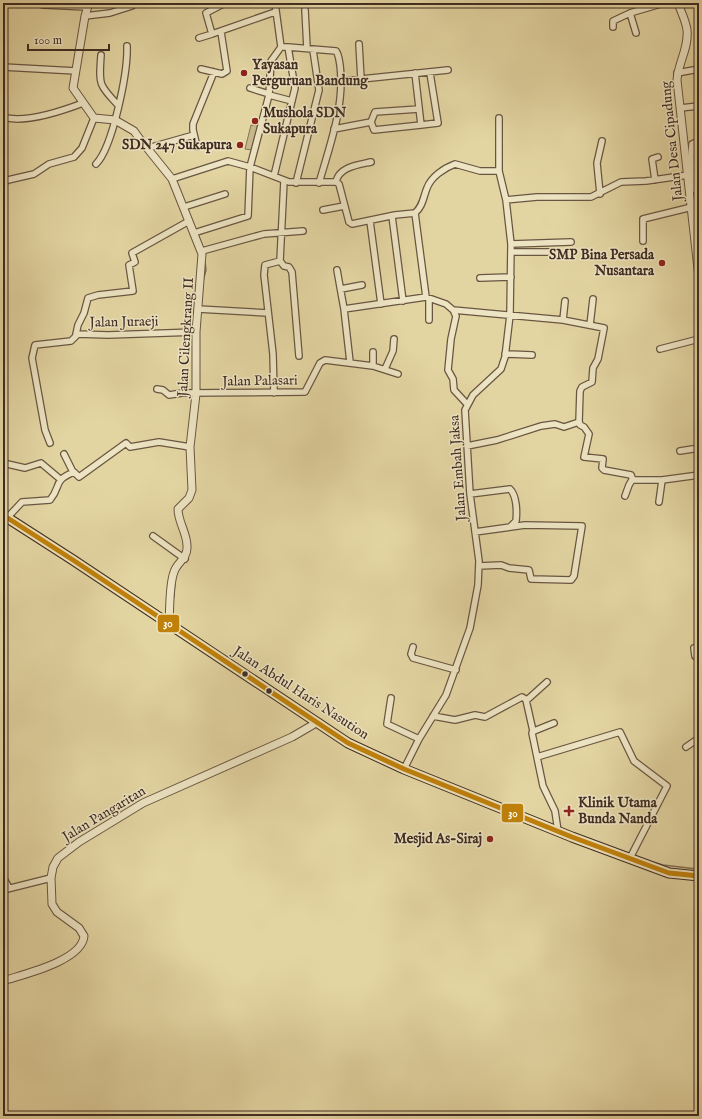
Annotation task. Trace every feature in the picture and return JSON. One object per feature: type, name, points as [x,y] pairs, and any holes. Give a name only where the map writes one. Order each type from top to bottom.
[{"type":"highway","name":"Jalan Abdul Haris Nasution","points":[[5,517],[74,560],[348,743],[404,769],[558,831],[669,872],[699,876]]},
{"type":"street","points":[[3,183],[8,180],[34,174],[49,164],[74,157],[82,148],[94,118],[73,88],[88,5],[44,5],[35,3]]},
{"type":"street","points":[[85,16],[110,13],[130,7],[132,3]]},
{"type":"street","points":[[212,34],[206,13],[225,3]]},
{"type":"street","points":[[194,233],[248,216],[250,167],[269,94],[271,61],[281,47],[274,3]]},
{"type":"street","points":[[612,27],[613,21],[630,13],[664,3]]},
{"type":"street","name":"Jalan Desa Cipadung","points":[[678,3],[687,33],[687,42],[677,73],[688,175],[695,210],[699,278]]},
{"type":"street","points":[[305,10],[307,48]]},
{"type":"street","points":[[199,38],[275,12]]},
{"type":"street","points":[[630,13],[636,33]]},
{"type":"street","points":[[201,69],[222,74],[227,71],[220,32]]},
{"type":"street","points":[[359,44],[361,79]]},
{"type":"street","points":[[96,164],[104,153],[115,120],[127,46]]},
{"type":"street","points":[[281,47],[307,48],[337,52],[342,81],[341,97],[320,183]]},
{"type":"street","points":[[274,176],[295,88],[288,47]]},
{"type":"street","points":[[296,183],[319,90],[313,50]]},
{"type":"street","points":[[101,55],[100,82],[104,90],[118,105]]},
{"type":"street","points":[[3,67],[76,71]]},
{"type":"street","points":[[677,73],[699,69]]},
{"type":"street","points":[[342,81],[448,70]]},
{"type":"street","points":[[197,147],[193,124],[214,72]]},
{"type":"street","points":[[415,73],[421,125]]},
{"type":"street","points":[[419,109],[375,112],[371,122],[374,130],[438,123],[430,73]]},
{"type":"street","points":[[250,88],[292,101]]},
{"type":"street","points":[[3,117],[13,119],[40,116],[83,103]]},
{"type":"street","points":[[680,108],[699,106]]},
{"type":"street","name":"Jalan Cilengkrang II","points":[[94,118],[115,120],[134,131],[148,148],[172,179],[202,251],[203,261],[196,332],[196,394],[190,447],[192,490],[189,498],[178,509],[178,515],[186,537],[187,548],[184,559],[174,571],[169,624]]},
{"type":"street","name":"Jalan Embah Jaksa","points":[[404,769],[419,739],[446,695],[470,628],[478,585],[479,566],[470,494],[465,410],[473,395],[501,369],[505,354],[510,315],[511,244],[506,200],[499,171],[499,118]]},
{"type":"street","points":[[334,129],[371,122]]},
{"type":"street","points":[[148,148],[194,135]]},
{"type":"street","points":[[600,194],[597,163],[602,141]]},
{"type":"street","points":[[695,190],[690,152],[692,144],[699,141]]},
{"type":"street","points":[[655,180],[652,159],[658,157]]},
{"type":"street","points":[[172,179],[224,161],[250,167],[284,181],[296,183],[336,182]]},
{"type":"street","points":[[371,162],[342,171],[337,176],[336,182],[339,184],[350,224],[416,213],[423,205],[429,183],[449,166],[456,164],[480,171],[499,171]]},
{"type":"street","points":[[506,200],[537,197],[590,198],[621,182],[655,180],[688,175]]},
{"type":"street","points":[[284,181],[280,261],[284,266],[289,267],[292,272],[299,356]]},
{"type":"street","points":[[184,207],[225,194]]},
{"type":"street","points":[[323,210],[344,206]]},
{"type":"street","points":[[643,241],[643,219],[695,210]]},
{"type":"street","points":[[416,213],[428,298],[429,320]]},
{"type":"street","points":[[392,216],[403,301]]},
{"type":"street","points":[[76,334],[88,298],[98,295],[132,292],[130,265],[135,262],[132,253],[190,221]]},
{"type":"street","points":[[370,221],[381,304]]},
{"type":"street","points":[[202,251],[264,234],[303,231]]},
{"type":"street","points":[[511,244],[571,242]]},
{"type":"street","points":[[511,252],[552,252]]},
{"type":"street","points":[[274,393],[273,354],[264,266],[280,261]]},
{"type":"street","points":[[337,270],[344,308],[350,362]]},
{"type":"street","points":[[480,278],[511,277]]},
{"type":"street","points":[[341,289],[362,285]]},
{"type":"street","points":[[344,308],[428,298],[446,304],[453,310],[456,320],[451,339],[448,370],[453,379],[454,390],[467,404]]},
{"type":"street","points":[[590,325],[593,299]]},
{"type":"street","points":[[562,320],[565,301]]},
{"type":"street","points":[[198,309],[268,313]]},
{"type":"street","points":[[453,310],[562,320],[604,328],[598,359],[593,370],[592,382],[582,387],[580,391],[580,425],[589,434],[584,457],[603,459],[604,470],[631,475],[634,480]]},
{"type":"street","name":"Jalan Juraeji","points":[[50,443],[45,430],[32,355],[35,345],[71,341],[76,334],[108,335],[196,332]]},
{"type":"street","points":[[660,349],[699,339]]},
{"type":"street","points":[[385,369],[394,351],[394,340]]},
{"type":"street","points":[[373,352],[373,366]]},
{"type":"street","points":[[505,354],[532,355]]},
{"type":"street","name":"Jalan Palasari","points":[[157,389],[163,390],[169,395],[182,393],[305,392],[323,360],[350,362],[373,366],[398,374]]},
{"type":"street","points":[[467,446],[497,440],[541,426],[555,424],[564,427],[580,421]]},
{"type":"street","points":[[64,454],[73,472],[79,477],[125,444],[130,447],[159,442],[190,447]]},
{"type":"street","points":[[680,451],[699,448]]},
{"type":"street","points":[[3,463],[25,468],[42,463],[60,479]]},
{"type":"street","points":[[5,517],[22,502],[50,500],[60,479],[73,472]]},
{"type":"street","points":[[625,496],[628,485],[634,480],[662,480],[699,474]]},
{"type":"street","points":[[659,502],[662,480]]},
{"type":"street","points":[[470,494],[510,489],[514,493],[516,511],[516,522],[510,527]]},
{"type":"street","points":[[475,532],[525,525],[582,526],[580,545],[572,579],[530,579],[529,570],[509,568],[501,565],[479,566]]},
{"type":"street","points":[[153,536],[184,559]]},
{"type":"street","points":[[413,647],[411,654],[413,658],[456,670]]},
{"type":"street","points":[[695,656],[694,648],[699,647]]},
{"type":"street","points":[[526,700],[546,682]]},
{"type":"street","points":[[433,716],[455,720],[475,715],[482,718],[522,697],[526,700]]},
{"type":"street","points":[[391,698],[388,725],[419,739]]},
{"type":"street","points":[[526,700],[544,789],[555,811],[558,831]]},
{"type":"street","name":"Jalan Pangaritan","points":[[3,981],[63,960],[73,954],[82,944],[84,936],[79,928],[53,907],[46,880],[58,858],[79,842],[143,803],[292,737],[316,723]]},
{"type":"street","points":[[533,732],[554,723]]},
{"type":"street","points":[[537,757],[620,732],[634,761],[667,786],[630,858]]},
{"type":"street","points":[[686,747],[699,738]]},
{"type":"street","points":[[3,877],[9,888]]},
{"type":"street","points":[[3,890],[46,880]]},
{"type":"shaded area","points":[[251,125],[258,126],[252,150],[245,149]]},
{"type":"waterway","points":[[449,169],[457,167]]},
{"type":"waterway","points":[[203,281],[206,270],[205,261]]},
{"type":"waterway","points":[[199,367],[199,389]]},
{"type":"waterway","points":[[174,597],[175,581]]},
{"type":"waterway","points":[[646,860],[663,865],[697,869]]},
{"type":"transit line","name":"30","points":[[3,515],[348,743],[404,769],[572,837],[669,873],[699,876]]},
{"type":"place","name":"Yayasan Perguruan Bandung","points":[[244,73]]},
{"type":"place","name":"Mushola SDN Sukapura","points":[[255,121]]},
{"type":"place","name":"SDN 247 Sukapura","points":[[240,145]]},
{"type":"place","name":"SMP Bina Persada Nusantara","points":[[662,263]]},
{"type":"place","name":"Klinik Utama Bunda Nanda","points":[[569,811]]},
{"type":"place","name":"Mesjid As-Siraj","points":[[490,839]]}]
